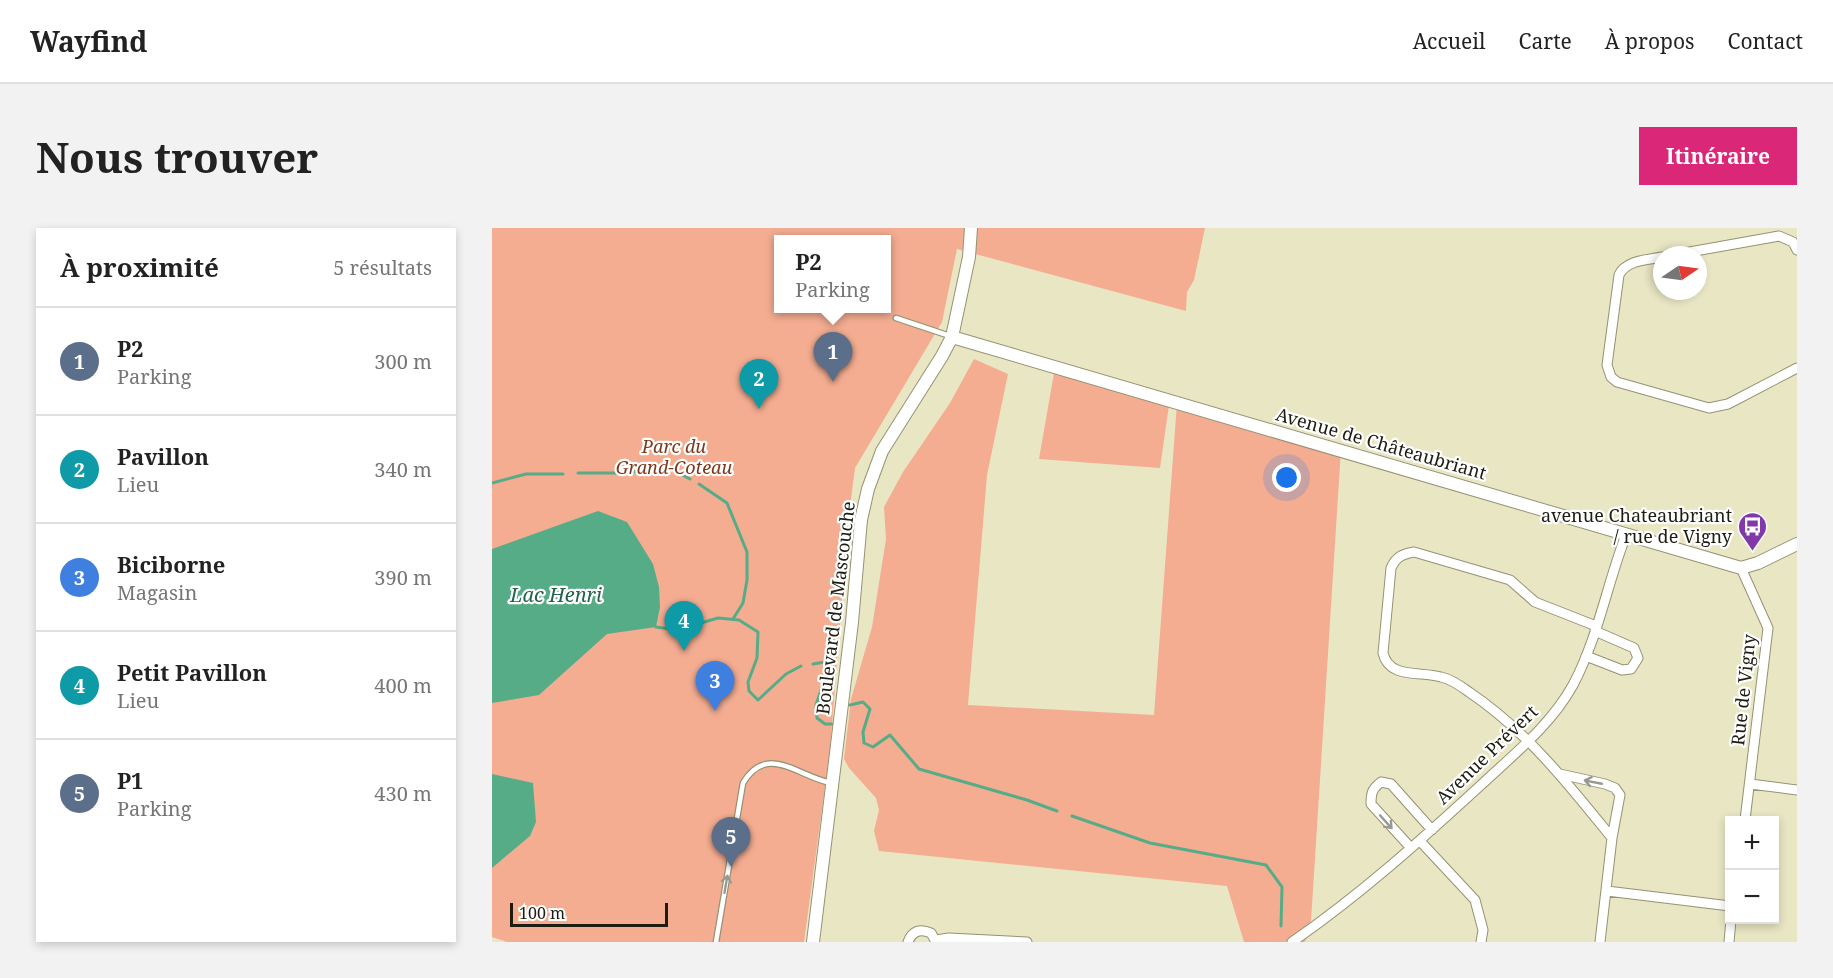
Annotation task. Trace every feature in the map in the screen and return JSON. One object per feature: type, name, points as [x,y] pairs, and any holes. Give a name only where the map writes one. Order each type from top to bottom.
[{"type":"street","name":"Boulevard de Mascouche","points":[[813,942],[852,622],[861,520],[868,489],[882,451],[952,337],[969,256],[970,228]]},
{"type":"street","points":[[1707,249],[1779,236],[1792,242],[1797,250]]},
{"type":"street","points":[[1653,258],[1637,261],[1625,267],[1619,275],[1607,365],[1611,377],[1617,382],[1709,408],[1728,404],[1797,368]]},
{"type":"street","name":"Avenue de Châteaubriant","points":[[952,337],[1742,568]]},
{"type":"street","name":"Avenue Prévert","points":[[1292,942],[1356,896],[1420,841],[1548,722],[1572,686],[1586,656],[1626,534]]},
{"type":"street","points":[[1742,568],[1758,563],[1797,544]]},
{"type":"street","points":[[1586,656],[1622,670],[1631,669],[1638,657],[1634,648],[1535,602],[1510,580],[1414,552],[1404,554],[1395,560],[1391,568],[1383,653],[1385,661],[1392,668],[1400,671],[1446,678],[1468,691],[1529,740],[1612,838]]},
{"type":"street","name":"Rue de Vigny","points":[[1742,568],[1768,628],[1746,816]]},
{"type":"street","points":[[1560,774],[1615,788],[1620,795],[1612,838],[1600,942]]},
{"type":"street","points":[[1411,848],[1371,804],[1371,792],[1376,786],[1381,782],[1391,784],[1432,830]]},
{"type":"street","points":[[1750,784],[1797,790]]},
{"type":"street","points":[[1420,841],[1475,900],[1483,930],[1481,942]]},
{"type":"street","points":[[1606,891],[1725,905]]},
{"type":"street","points":[[1729,942],[1731,924]]},
{"type":"street","points":[[908,942],[913,933],[922,930],[931,933],[936,941],[949,938],[1027,942]]},
{"type":"lane","points":[[896,318],[952,337]]},
{"type":"lane","points":[[716,942],[743,783],[748,776],[754,768],[763,764],[775,763],[833,784]]},
{"type":"green space","name":"Parc du Grand-Coteau","points":[[492,228],[1205,228],[1194,280],[1187,292],[1186,311],[957,249],[942,322],[855,468],[848,522],[830,750],[804,942],[507,942],[492,937]]},
{"type":"green space","points":[[974,359],[1008,374],[987,475],[968,705],[1154,715],[1177,403],[1341,449],[1311,921],[1305,942],[1244,942],[1227,886],[879,851],[874,831],[879,810],[876,798],[849,768],[844,759],[851,699],[872,627],[886,539],[884,507],[903,472],[950,403]]},
{"type":"green space","points":[[1054,373],[1169,405],[1160,468],[1039,459]]},
{"type":"water","name":"Lac Henri","points":[[598,511],[627,522],[653,564],[659,587],[660,607],[656,627],[607,634],[539,695],[492,703],[492,549]]},
{"type":"water","points":[[492,774],[533,783],[536,822],[530,836],[492,868]]},
{"type":"waterway","points":[[578,473],[623,473],[670,468],[690,479]]},
{"type":"waterway","points":[[492,483],[526,474],[563,474]]},
{"type":"waterway","points":[[699,484],[727,503],[747,552],[747,580],[743,603],[733,619]]},
{"type":"waterway","points":[[656,627],[677,630],[718,618],[739,620],[758,632],[757,658],[748,682],[749,691],[758,700],[786,674],[801,666]]},
{"type":"waterway","points":[[813,664],[825,662],[828,669],[816,705],[817,718],[825,724],[832,724]]},
{"type":"waterway","points":[[850,705],[863,702],[870,709],[863,732],[864,743],[873,747],[890,735],[919,769],[1057,811]]},
{"type":"waterway","points":[[1072,816],[1150,843],[1266,865],[1282,887],[1281,926]]},
{"type":"place","name":"P2","points":[[833,382]]},
{"type":"place","name":"Pavillon","points":[[759,409]]},
{"type":"place","name":"avenue Chateaubriant / rue de Vigny","points":[[1753,552]]},
{"type":"place","name":"Petit Pavillon","points":[[684,651]]},
{"type":"place","name":"Biciborne","points":[[715,711]]},
{"type":"place","name":"P1","points":[[731,867]]}]
